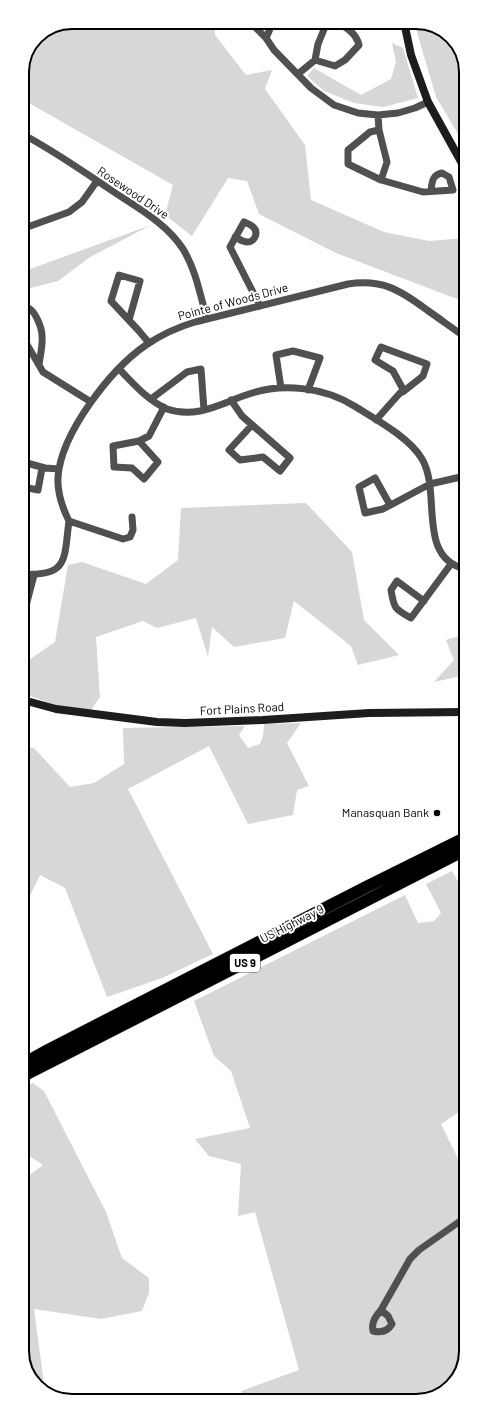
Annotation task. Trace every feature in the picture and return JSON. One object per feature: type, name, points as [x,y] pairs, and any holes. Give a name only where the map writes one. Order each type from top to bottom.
[{"type":"highway","name":"US Highway 9","points":[[29,1061],[366,887],[459,841]]},
{"type":"highway","name":"US Highway 9","points":[[29,1073],[459,853]]},
{"type":"street","points":[[257,29],[266,38],[274,50],[319,95],[334,105],[358,113],[378,116],[398,113],[428,102]]},
{"type":"street","points":[[266,38],[270,29]]},
{"type":"street","points":[[298,74],[314,60],[324,29]]},
{"type":"street","points":[[314,60],[335,66],[345,60],[359,45],[357,37],[347,29]]},
{"type":"street","points":[[405,29],[411,55],[428,102],[459,158]]},
{"type":"street","points":[[378,116],[379,130],[387,162],[381,180]]},
{"type":"street","points":[[379,130],[370,132],[348,150],[348,164],[381,180],[423,192],[431,191]]},
{"type":"street","name":"Rosewood Drive","points":[[29,138],[157,221],[176,240],[186,254],[193,269],[207,319]]},
{"type":"street","points":[[29,226],[69,212],[82,202],[97,181]]},
{"type":"street","points":[[235,237],[230,247],[260,306]]},
{"type":"street","points":[[129,320],[140,281],[119,275],[111,301],[149,343]]},
{"type":"street","name":"Pointe of Woods Drive","points":[[69,521],[58,492],[59,469],[71,436],[91,402],[118,369],[135,353],[149,343],[173,330],[207,319],[348,284],[359,283],[378,284],[394,288],[402,292],[459,333]]},
{"type":"street","points":[[29,308],[35,312],[42,335],[38,365]]},
{"type":"street","points":[[376,420],[404,391],[423,376],[427,364],[381,346],[375,360],[393,371],[404,391]]},
{"type":"street","points":[[29,349],[43,372],[91,402]]},
{"type":"street","points":[[281,388],[276,355],[293,351],[320,358],[308,390]]},
{"type":"street","points":[[118,369],[151,400],[164,407],[182,412],[204,410],[258,391],[281,388],[308,390],[327,394],[355,406],[401,436],[414,447],[424,462],[430,484],[436,542],[443,556],[451,564],[459,567]]},
{"type":"street","points":[[151,400],[187,372],[201,369],[204,410]]},
{"type":"street","points":[[231,400],[242,416],[290,458],[280,471],[263,457],[240,460],[229,450],[252,425]]},
{"type":"street","points":[[138,441],[158,462],[144,478],[132,468],[114,467],[113,446],[138,441],[149,436],[164,407]]},
{"type":"street","points":[[29,464],[42,468],[59,469]]},
{"type":"street","points":[[29,488],[38,490],[42,468]]},
{"type":"street","points":[[390,505],[375,478],[359,487],[365,513],[383,509],[430,484],[459,477]]},
{"type":"street","points":[[29,575],[53,572],[60,567],[64,557],[69,521],[123,539],[130,537],[133,530],[132,517]]},
{"type":"street","points":[[424,601],[397,581],[391,590],[393,603],[397,610],[411,618],[424,601],[451,564]]},
{"type":"street","points":[[29,594],[34,575]]},
{"type":"street","name":"Fort Plains Road","points":[[29,702],[56,709],[157,722],[185,723],[263,720],[369,713],[459,712]]},
{"type":"street","points":[[381,1310],[410,1259],[419,1250],[459,1221]]},
{"type":"shaded area","points":[[72,29],[215,29],[215,35],[246,75],[272,70],[265,89],[305,145],[311,200],[384,232],[429,241],[459,238],[459,300],[336,253],[259,214],[247,181],[228,178],[192,236],[165,215],[173,185],[29,103],[29,72],[32,56],[36,48],[48,36],[56,32]]},
{"type":"shaded area","points":[[416,29],[432,32],[440,36],[450,46],[456,56],[459,66],[459,136],[436,97]]},
{"type":"shaded area","points":[[392,43],[403,48],[418,98],[383,107],[354,103],[324,91],[307,76],[314,68],[361,95],[391,79],[396,62]]},
{"type":"shaded area","points":[[151,225],[90,257],[58,281],[29,288],[29,269]]},
{"type":"shaded area","points":[[306,503],[352,552],[364,620],[399,655],[358,665],[351,646],[294,601],[285,638],[234,647],[212,627],[208,657],[196,618],[157,628],[143,621],[96,637],[100,697],[86,717],[29,695],[29,660],[55,642],[68,565],[82,562],[146,584],[178,560],[181,508]]},
{"type":"shaded area","points":[[459,636],[459,676],[434,682],[454,660],[446,640]]},
{"type":"shaded area","points":[[301,723],[287,743],[309,786],[297,790],[293,815],[248,824],[209,746],[128,789],[213,954],[162,978],[107,997],[65,888],[40,875],[29,898],[29,748],[34,748],[70,787],[94,783],[124,764],[123,728],[245,726],[239,735],[248,748],[260,744],[263,736],[264,724]]},
{"type":"shaded area","points":[[452,871],[459,883],[459,1112],[441,1124],[459,1161],[459,1351],[457,1365],[450,1377],[440,1387],[422,1394],[242,1394],[241,1391],[299,1370],[255,1212],[238,1216],[241,1164],[209,1156],[195,1139],[250,1128],[231,1071],[214,1056],[194,1001],[405,895],[418,923],[434,921],[441,913],[426,884]]},
{"type":"shaded area","points":[[33,1083],[44,1091],[106,1212],[122,1258],[149,1278],[149,1293],[142,1311],[101,1319],[34,1309],[44,1383],[33,1370],[29,1357],[29,1176],[43,1165],[29,1156],[29,1085]]},
{"type":"place","name":"Manasquan Bank","points":[[437,813]]}]
